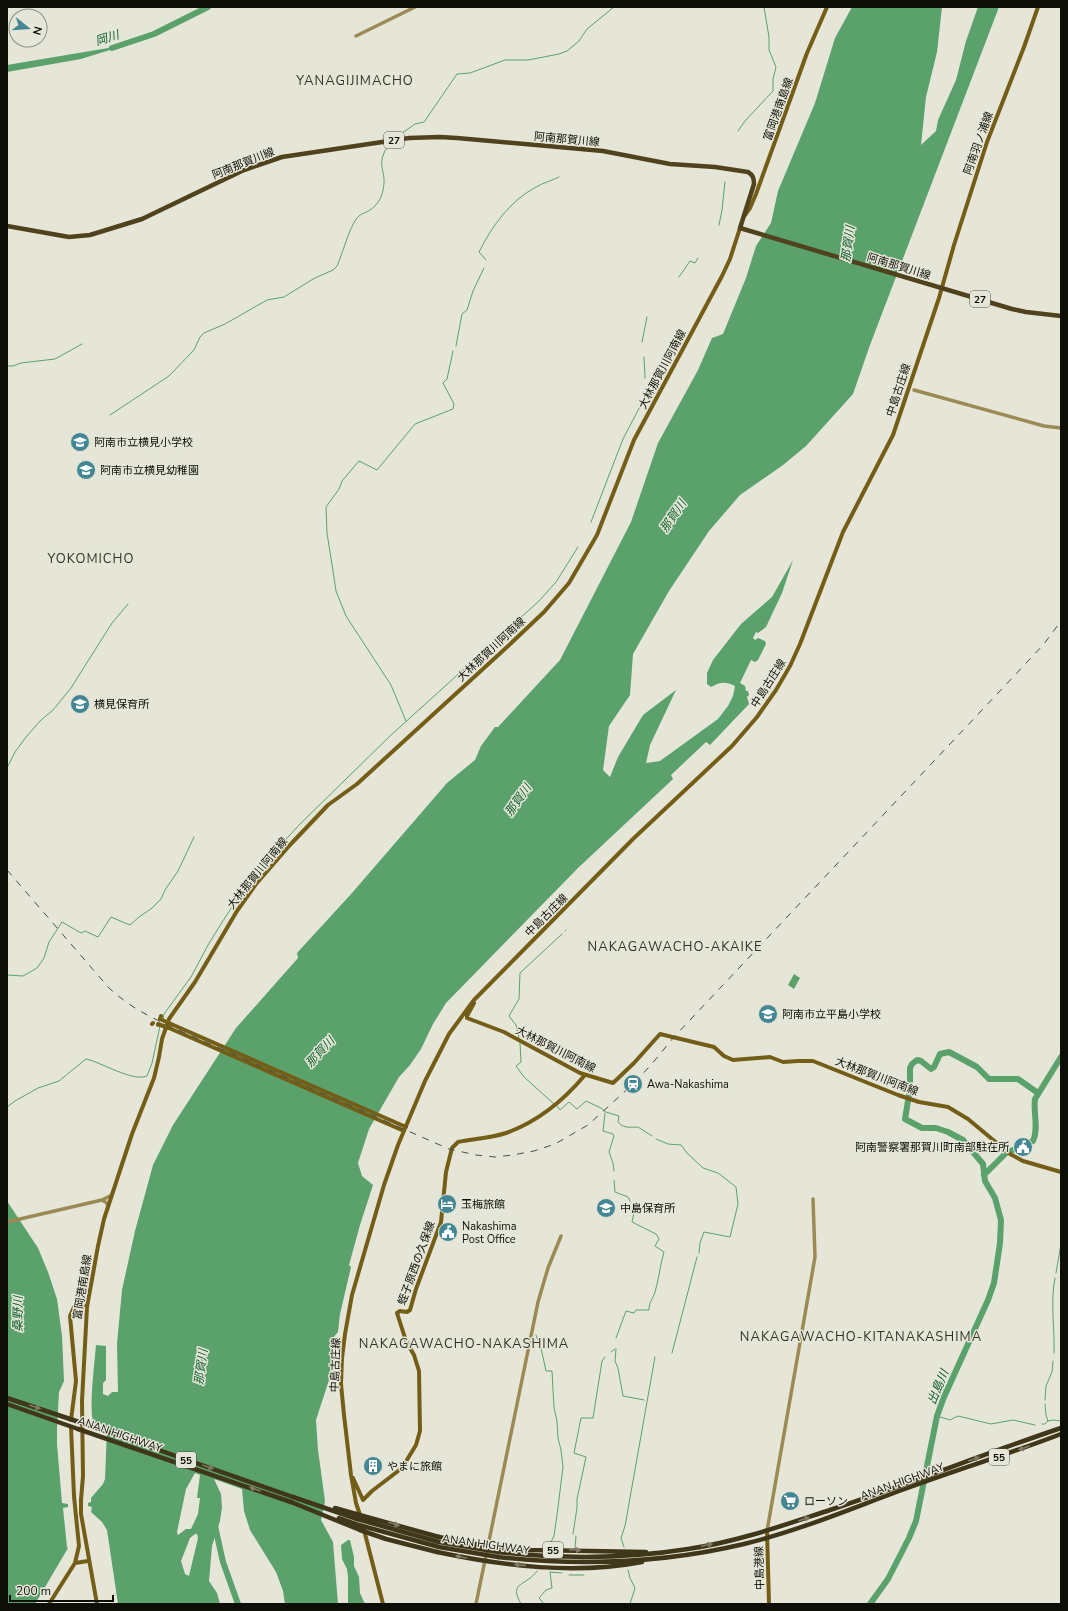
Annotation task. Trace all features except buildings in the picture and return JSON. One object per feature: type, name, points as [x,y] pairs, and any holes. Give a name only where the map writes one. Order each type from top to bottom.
[{"type":"highway","name":"ANAN HIGHWAY","points":[[7,1398],[293,1497],[409,1534],[463,1547],[537,1556],[622,1559],[688,1549],[743,1538],[913,1484]]},
{"type":"highway","name":"ANAN HIGHWAY","points":[[7,1404],[385,1533],[433,1546],[462,1551],[510,1558],[549,1561],[670,1557],[768,1538],[1061,1428]]},
{"type":"highway","name":"ANAN HIGHWAY","points":[[937,1475],[1061,1434]]},
{"type":"highway","name":"55","points":[[293,1497],[439,1537],[488,1546],[531,1550],[621,1552],[668,1551]]},
{"type":"highway","name":"55","points":[[291,1502],[386,1539],[437,1552],[485,1561],[568,1569],[628,1565],[670,1557]]},
{"type":"main road","name":"富岡港南島線","points":[[744,216],[750,208],[756,194],[807,53],[827,7]]},
{"type":"main road","name":"阿南羽ノ浦線","points":[[940,287],[985,148],[1038,7]]},
{"type":"main road","name":"阿南那賀川線","points":[[7,226],[63,237],[90,235],[142,220],[244,170],[282,157],[379,142],[425,137],[457,138],[589,150],[664,163],[715,167],[748,172],[752,174],[754,184],[744,216],[742,228],[1012,309],[1061,316]]},
{"type":"main road","name":"大林那賀川阿南線","points":[[174,1028],[173,1011],[195,982],[237,911],[256,884],[289,846],[328,805],[357,784],[507,647],[544,612],[569,583],[597,535],[634,440],[722,276],[742,228]]},
{"type":"main road","name":"中島古庄線","points":[[474,1000],[644,829],[732,746],[758,717],[776,690],[800,644],[843,532],[893,435],[940,287]]},
{"type":"main road","name":"大林那賀川阿南線","points":[[474,1000],[467,1018],[504,1032],[586,1075],[613,1083],[634,1063],[660,1034],[714,1047],[729,1059],[770,1057],[783,1062],[803,1060],[813,1062],[909,1099],[948,1107],[968,1120],[1007,1152],[1023,1161],[1061,1172]]},
{"type":"main road","points":[[160,1016],[160,1019],[174,1028],[404,1129],[437,1056],[449,1034],[474,1000]]},
{"type":"main road","points":[[158,1025],[174,1028]]},
{"type":"main road","name":"富岡港南島線","points":[[97,1604],[83,1531],[81,1500],[83,1476],[82,1401],[87,1307],[98,1246],[108,1207],[132,1134],[174,1028]]},
{"type":"main road","name":"蛭子原西の久保線","points":[[351,1475],[363,1500],[372,1491],[402,1468],[408,1460],[419,1438],[421,1425],[419,1371],[414,1355],[406,1341],[397,1313],[400,1311],[407,1312],[410,1310],[416,1289],[441,1222],[446,1172],[452,1148],[458,1142],[504,1134],[533,1120],[555,1105],[586,1075]]},
{"type":"main road","name":"中島古庄線","points":[[383,1604],[360,1510],[356,1504],[351,1475],[341,1384],[342,1358],[352,1295],[365,1246],[384,1185],[404,1129]]},
{"type":"main road","points":[[71,1420],[76,1381],[70,1316],[74,1307],[87,1307]]},
{"type":"main road","points":[[49,1604],[76,1563],[79,1546],[74,1496],[71,1427]]},
{"type":"main road","name":"中島港線","points":[[767,1531],[769,1604]]},
{"type":"main road","points":[[76,1563],[88,1561]]},
{"type":"street","points":[[356,36],[415,7]]},
{"type":"street","points":[[914,390],[1044,426],[1061,428]]},
{"type":"street","points":[[7,1222],[102,1200],[112,1195]]},
{"type":"street","points":[[767,1531],[815,1257],[813,1199]]},
{"type":"street","points":[[102,1200],[107,1203],[108,1207]]},
{"type":"street","points":[[476,1604],[538,1302],[548,1268],[561,1236]]},
{"type":"water","points":[[852,7],[942,7],[937,52],[926,97],[921,145],[936,131],[938,120],[956,80],[966,41],[978,7],[999,7],[870,345],[853,394],[806,446],[783,465],[740,495],[709,531],[669,591],[633,654],[630,695],[609,726],[603,770],[610,777],[618,757],[643,715],[676,690],[650,745],[646,763],[660,761],[718,719],[728,706],[733,696],[735,686],[728,683],[723,683],[711,687],[707,684],[707,673],[713,660],[741,624],[772,597],[793,560],[782,593],[766,627],[758,633],[756,632],[753,638],[755,640],[758,638],[765,641],[766,644],[758,660],[755,662],[751,660],[740,683],[745,686],[746,691],[748,691],[749,695],[747,697],[749,704],[710,745],[706,742],[671,775],[673,779],[578,868],[446,1003],[433,1024],[421,1049],[410,1065],[399,1077],[369,1129],[358,1163],[362,1176],[373,1185],[349,1265],[351,1267],[340,1314],[338,1332],[332,1339],[330,1377],[316,1420],[318,1450],[325,1501],[321,1520],[333,1542],[338,1604],[285,1604],[283,1591],[276,1572],[250,1530],[244,1511],[242,1489],[214,1479],[221,1494],[222,1507],[220,1521],[212,1546],[209,1581],[217,1593],[220,1604],[118,1604],[107,1530],[102,1522],[91,1512],[92,1507],[88,1506],[88,1503],[91,1502],[91,1498],[103,1484],[105,1479],[107,1430],[104,1425],[94,1423],[92,1418],[93,1373],[96,1345],[106,1346],[106,1380],[103,1383],[103,1394],[108,1396],[112,1392],[118,1392],[117,1344],[122,1290],[135,1231],[153,1165],[173,1125],[236,1028],[298,958],[297,953],[352,893],[447,783],[475,760],[481,746],[495,727],[498,727],[560,660],[631,522],[658,443],[698,370],[712,338],[723,334],[746,278],[756,246],[771,223],[778,191],[815,103],[835,38]],"holes":[[[195,1473],[200,1475],[197,1498],[200,1498],[198,1514],[191,1529],[186,1529],[178,1535],[177,1532],[186,1489]],[[197,1534],[198,1538],[189,1576],[185,1574],[181,1561],[190,1538]]]},
{"type":"water","points":[[126,45],[81,59],[7,72],[7,65]]},
{"type":"water","points":[[794,974],[800,978],[794,989],[788,985]]},
{"type":"water","name":"桑野川","points":[[7,1201],[38,1248],[48,1272],[57,1299],[62,1336],[64,1381],[59,1392],[57,1444],[62,1503],[68,1504],[68,1507],[63,1508],[68,1548],[35,1604],[7,1604]]},
{"type":"water","points":[[350,1540],[354,1557],[354,1566],[359,1577],[360,1593],[365,1604],[348,1604],[348,1577],[347,1569],[342,1559],[341,1545]]},
{"type":"waterway","name":"岡川","points":[[112,48],[154,34],[208,7]]},
{"type":"waterway","points":[[395,138],[415,124],[424,122],[457,74],[470,73],[505,60],[528,60],[567,51],[579,41],[587,29],[614,7]]},
{"type":"waterway","points":[[738,131],[745,121],[773,91],[773,79],[776,67],[769,50],[769,37],[764,7]]},
{"type":"waterway","points":[[110,415],[169,376],[194,350],[200,337],[204,333],[225,324],[267,300],[284,297],[313,279],[333,270],[337,266],[354,222],[360,215],[373,208],[380,198],[384,183],[382,157],[390,143]]},
{"type":"waterway","points":[[486,260],[479,252],[496,224],[510,207],[527,193],[559,177]]},
{"type":"waterway","points":[[719,225],[725,182]]},
{"type":"waterway","points":[[679,277],[690,261],[695,263],[698,258]]},
{"type":"waterway","points":[[456,346],[462,314],[467,310],[473,291],[484,268]]},
{"type":"waterway","points":[[642,342],[647,317]]},
{"type":"waterway","points":[[7,366],[55,359],[82,344]]},
{"type":"waterway","points":[[406,721],[391,685],[346,616],[336,591],[327,533],[326,507],[339,489],[342,481],[359,461],[377,470],[415,424],[453,409],[454,404],[443,383],[447,379],[453,351]]},
{"type":"waterway","points":[[644,357],[645,378]]},
{"type":"waterway","points":[[591,522],[623,439],[645,397]]},
{"type":"waterway","points":[[163,1019],[164,1014],[191,977],[226,916],[247,885],[277,849],[300,824],[390,736],[539,601],[556,582],[578,547]]},
{"type":"waterway","points":[[7,768],[15,752],[26,737],[40,721],[53,710],[71,688],[112,623],[128,604]]},
{"type":"waterway","points":[[7,975],[23,976],[37,968],[44,958],[49,942],[62,922],[81,933],[85,931],[98,937],[111,917],[130,925],[161,899],[165,890],[178,871],[194,837]]},
{"type":"waterway","points":[[519,1038],[516,1025],[509,1016],[519,999],[520,973],[562,934]]},
{"type":"waterway","points":[[7,1107],[38,1088],[59,1081],[86,1059],[125,1074],[141,1077],[147,1076],[152,1063],[160,1026]]},
{"type":"waterway","points":[[520,1043],[521,1062],[516,1066],[524,1077],[554,1104]]},
{"type":"waterway","name":"出島川","points":[[870,1604],[888,1579],[916,1521],[937,1416],[944,1397],[988,1300],[994,1283],[1000,1243],[1001,1220],[995,1198],[985,1181],[983,1164],[963,1140],[948,1132],[936,1128],[922,1128],[905,1119],[910,1089],[910,1068],[917,1060],[921,1061],[931,1069],[934,1067],[940,1054],[949,1052],[977,1067],[989,1079],[1018,1079],[1038,1093]]},
{"type":"waterway","name":"出島川","points":[[984,1175],[1006,1153],[1033,1141],[1036,1131],[1035,1099],[1061,1057]]},
{"type":"waterway","points":[[557,1106],[560,1110],[569,1102],[577,1109],[586,1101],[606,1112],[619,1116],[618,1122],[623,1126],[638,1127],[652,1136]]},
{"type":"waterway","points":[[605,1113],[603,1131],[613,1134],[614,1136],[609,1152],[614,1171]]},
{"type":"waterway","points":[[656,1139],[668,1144],[681,1145],[703,1168],[718,1173],[736,1187],[738,1204],[730,1237],[704,1232],[700,1243],[699,1253]]},
{"type":"waterway","points":[[614,1180],[615,1192],[628,1197],[630,1201]]},
{"type":"waterway","points":[[616,1338],[626,1311],[634,1313],[636,1310],[649,1310],[664,1252],[655,1246],[659,1239],[656,1234],[632,1222],[634,1213],[633,1207]]},
{"type":"waterway","points":[[1056,1273],[1061,1244]]},
{"type":"waterway","points":[[672,1353],[697,1257]]},
{"type":"waterway","points":[[1054,1353],[1053,1306],[1055,1278]]},
{"type":"waterway","points":[[536,1335],[541,1348],[546,1371],[552,1371],[554,1408],[563,1467],[554,1536],[549,1546]]},
{"type":"waterway","points":[[611,1352],[615,1349]]},
{"type":"waterway","points":[[616,1349],[615,1361],[618,1368],[623,1396],[644,1400]]},
{"type":"waterway","points":[[573,1534],[577,1499],[586,1457],[574,1453],[581,1418],[593,1418],[602,1361],[605,1357]]},
{"type":"waterway","points":[[624,1547],[621,1538],[625,1526],[655,1357]]},
{"type":"waterway","points":[[1045,1400],[1046,1386],[1052,1372],[1053,1361]]},
{"type":"waterway","points":[[1042,1424],[1045,1424],[1048,1421],[1045,1404]]},
{"type":"waterway","points":[[937,1416],[950,1420],[958,1416],[991,1424],[1013,1420],[1035,1425]]},
{"type":"waterway","points":[[1048,1421],[1061,1421]]},
{"type":"waterway","name":"那賀川","points":[[215,1526],[223,1562],[238,1604]]},
{"type":"waterway","points":[[575,1549],[576,1536]]},
{"type":"waterway","points":[[628,1570],[635,1588],[630,1604]]},
{"type":"waterway","points":[[521,1604],[516,1591],[517,1588],[533,1576],[537,1571]]},
{"type":"waterway","points":[[544,1604],[539,1598],[546,1590],[552,1588],[550,1572],[562,1573]]},
{"type":"waterway","points":[[569,1575],[584,1575]]},
{"type":"railway","points":[[7,870],[109,988],[133,1007],[149,1016],[449,1149],[476,1155],[495,1157],[534,1151],[555,1144],[588,1125],[633,1084],[674,1037],[1044,644],[1061,621]]},
{"type":"place","name":"阿南市立横見小学校","points":[[80,442]]},
{"type":"place","name":"阿南市立横見幼稚園","points":[[86,470]]},
{"type":"place","name":"横見保育所","points":[[80,704]]},
{"type":"place","name":"阿南市立平島小学校","points":[[768,1014]]},
{"type":"place","name":"Awa-Nakashima","points":[[633,1084]]},
{"type":"place","name":"阿南警察署那賀川町南部駐在所","points":[[1023,1147]]},
{"type":"place","name":"玉梅旅館","points":[[447,1204]]},
{"type":"place","name":"中島保育所","points":[[606,1208]]},
{"type":"place","name":"Nakashima Post Office","points":[[448,1232]]},
{"type":"place","name":"やまに旅館","points":[[373,1466]]},
{"type":"place","name":"ローソン","points":[[790,1501]]},
{"type":"district","name":"YANAGIJIMACHO","points":[[355,80]]},
{"type":"district","name":"YOKOMICHO","points":[[91,558]]},
{"type":"district","name":"NAKAGAWACHO-AKAIKE","points":[[675,946]]},
{"type":"district","name":"NAKAGAWACHO-KITANAKASHIMA","points":[[861,1336]]},
{"type":"district","name":"NAKAGAWACHO-NAKASHIMA","points":[[464,1343]]}]
